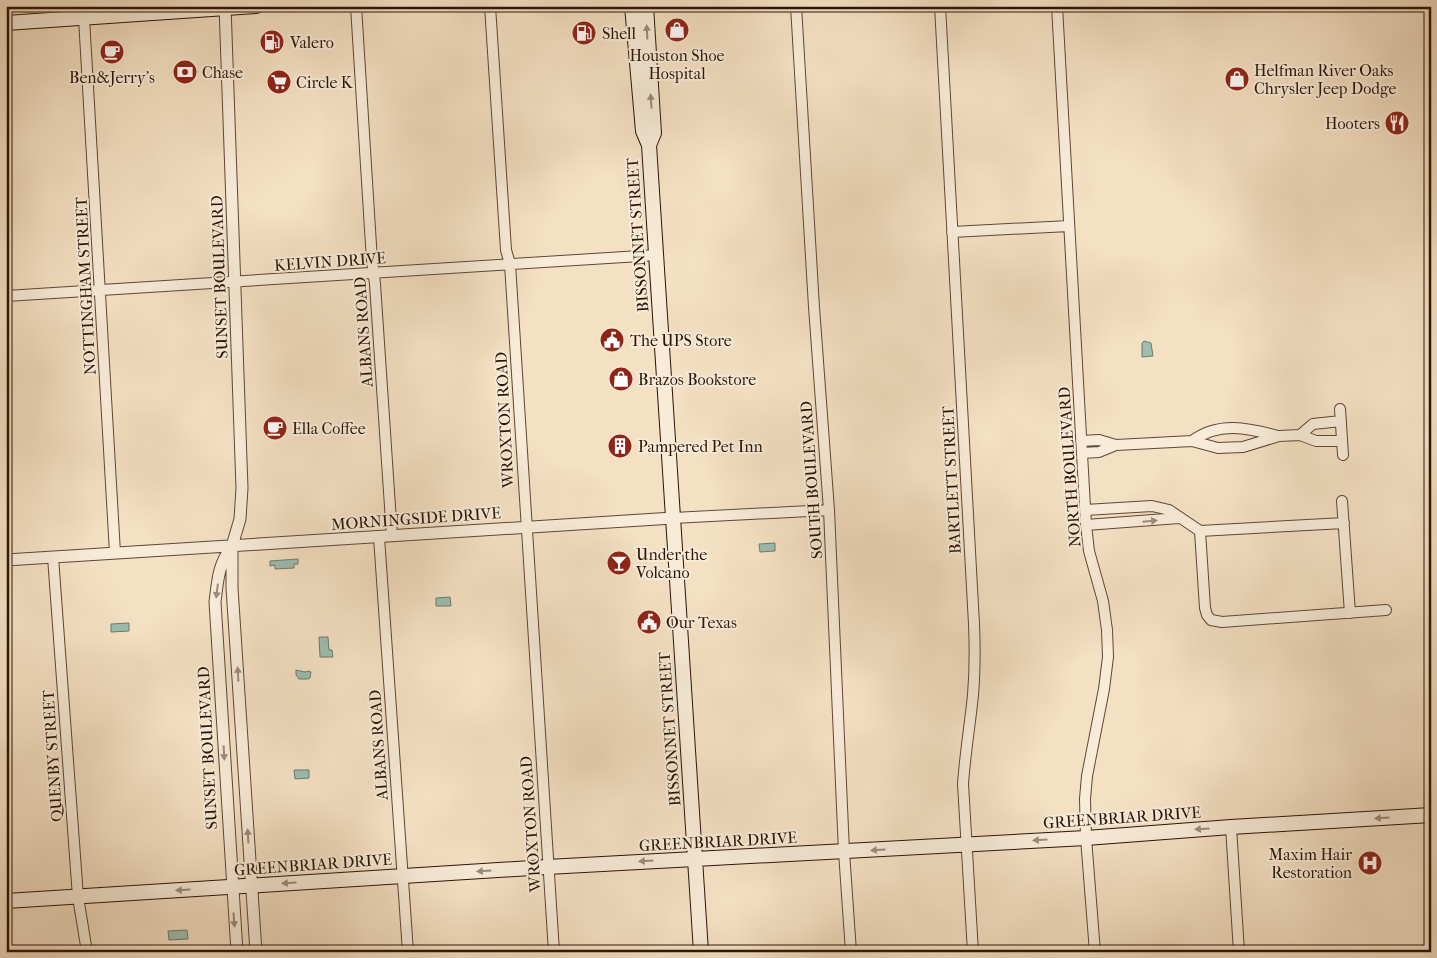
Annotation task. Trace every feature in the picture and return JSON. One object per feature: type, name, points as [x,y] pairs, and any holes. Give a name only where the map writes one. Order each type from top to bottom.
[{"type":"main road","points":[[6,23],[92,14],[256,6]]},
{"type":"main road","name":"BISSONNET STREET","points":[[632,6],[642,131],[649,145],[701,952]]},
{"type":"main road","name":"BISSONNET STREET","points":[[646,6],[654,133],[649,145]]},
{"type":"main road","name":"GREENBRIAR DRIVE","points":[[6,901],[547,867],[1086,838],[1431,815]]},
{"type":"street","name":"ALBANS ROAD","points":[[356,6],[392,536]]},
{"type":"street","name":"WROXTON ROAD","points":[[490,6],[506,250],[510,264],[547,867],[554,952]]},
{"type":"street","name":"SOUTH BOULEVARD","points":[[796,6],[814,307],[829,510],[844,852],[851,952]]},
{"type":"street","name":"BARTLETT STREET","points":[[940,6],[974,624],[975,664],[973,697],[964,758],[963,784],[973,952]]},
{"type":"street","name":"NORTH BOULEVARD","points":[[1056,6],[1086,525],[1089,551],[1103,601],[1107,630],[1108,657],[1104,689],[1087,776],[1086,799],[1086,838],[1095,952]]},
{"type":"street","name":"SUNSET BOULEVARD","points":[[225,7],[242,488],[240,519],[232,546],[232,588],[256,952]]},
{"type":"street","name":"NOTTINGHAM STREET","points":[[92,14],[100,290],[116,554]]},
{"type":"street","points":[[952,232],[1069,226]]},
{"type":"street","name":"KELVIN DRIVE","points":[[6,296],[656,255]]},
{"type":"street","points":[[1340,409],[1343,455]]},
{"type":"street","points":[[1300,435],[1313,424],[1341,421]]},
{"type":"street","points":[[1192,441],[1207,431],[1216,429],[1245,428],[1279,436]]},
{"type":"street","points":[[1082,453],[1099,452],[1116,445],[1192,441],[1218,448],[1243,447],[1279,436],[1300,435],[1316,441],[1342,441]]},
{"type":"street","points":[[1081,441],[1099,440],[1116,445]]},
{"type":"street","points":[[1342,501],[1350,613]]},
{"type":"street","points":[[1130,507],[1132,522]]},
{"type":"street","points":[[1085,510],[1161,507],[1169,510],[1200,531],[1344,524]]},
{"type":"street","name":"MORNINGSIDE DRIVE","points":[[6,560],[829,510]]},
{"type":"street","points":[[1086,525],[1179,518]]},
{"type":"street","points":[[1200,531],[1205,608],[1206,615],[1211,620],[1222,622],[1386,610]]},
{"type":"street","name":"ALBANS ROAD","points":[[379,537],[408,952]]},
{"type":"street","name":"SUNSET BOULEVARD","points":[[232,546],[223,559],[215,602],[236,952]]},
{"type":"street","name":"QUENBY STREET","points":[[53,558],[78,897],[87,952]]},
{"type":"street","points":[[1230,827],[1239,952]]},
{"type":"water","points":[[1144,341],[1151,343],[1153,356],[1142,357],[1142,343]]},
{"type":"water","points":[[775,543],[775,551],[760,552],[759,544]]},
{"type":"water","points":[[298,559],[298,564],[294,564],[294,568],[275,569],[275,565],[270,566],[270,561]]},
{"type":"water","points":[[450,597],[451,606],[436,606],[436,598]]},
{"type":"water","points":[[129,623],[129,631],[111,632],[111,624]]},
{"type":"water","points":[[319,637],[328,637],[329,650],[332,650],[333,657],[320,657]]},
{"type":"water","points":[[296,670],[311,672],[310,678],[299,679],[296,675]]},
{"type":"water","points":[[294,770],[309,770],[309,778],[295,779]]},
{"type":"water","points":[[187,930],[188,939],[169,940],[168,931]]},
{"type":"place","name":"Houston Shoe Hospital","points":[[677,30]]},
{"type":"place","name":"Shell","points":[[584,33]]},
{"type":"place","name":"Valero","points":[[272,42]]},
{"type":"place","name":"Ben&Jerry’s","points":[[112,52]]},
{"type":"place","name":"Chase","points":[[185,72]]},
{"type":"place","name":"Helfman River Oaks Chrysler Jeep Dodge","points":[[1237,79]]},
{"type":"place","name":"Circle K","points":[[279,82]]},
{"type":"place","name":"Hooters","points":[[1397,123]]},
{"type":"place","name":"The UPS Store","points":[[612,340]]},
{"type":"place","name":"Brazos Bookstore","points":[[621,379]]},
{"type":"place","name":"Ella Coffee","points":[[275,428]]},
{"type":"place","name":"Pampered Pet Inn","points":[[620,446]]},
{"type":"place","name":"Under the Volcano","points":[[619,563]]},
{"type":"place","name":"Our Texas","points":[[649,622]]},
{"type":"place","name":"Maxim Hair Restoration","points":[[1370,863]]}]
